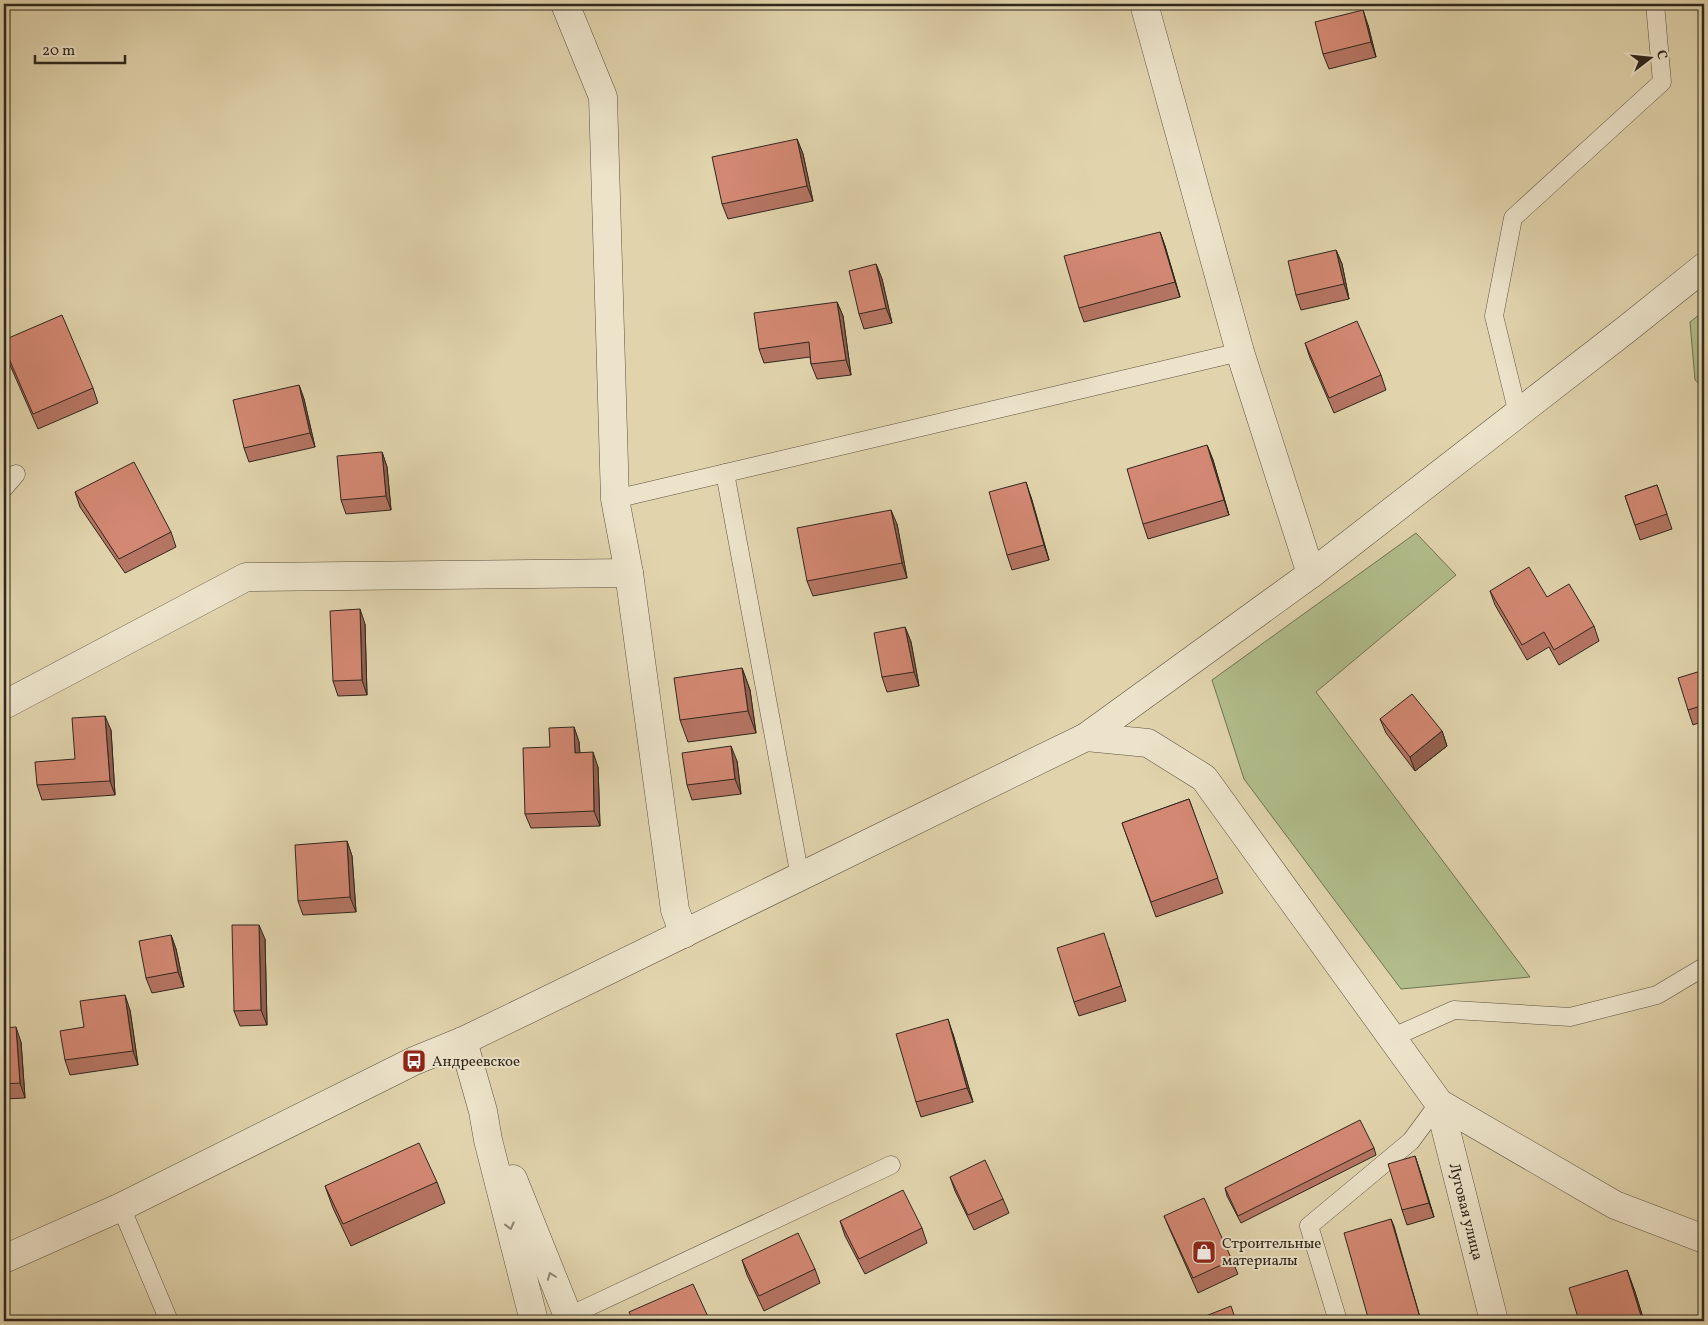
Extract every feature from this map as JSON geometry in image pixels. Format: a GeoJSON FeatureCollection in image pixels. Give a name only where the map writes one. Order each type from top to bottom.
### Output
{"type":"FeatureCollection","features":[{"type":"Feature","properties":{"kind":"street"},"geometry":{"type":"LineString","coordinates":[[565,4],[603,97],[615,499],[629,573],[675,910],[684,934]]}},
{"type":"Feature","properties":{"kind":"street"},"geometry":{"type":"LineString","coordinates":[[1144,4],[1240,352],[1311,574]]}},
{"type":"Feature","properties":{"kind":"street"},"geometry":{"type":"LineString","coordinates":[[4,1259],[121,1207],[414,1061],[463,1040],[684,934],[1086,737],[1311,574],[1704,267]]}},
{"type":"Feature","properties":{"kind":"street"},"geometry":{"type":"LineString","coordinates":[[4,705],[246,577],[629,573]]}},
{"type":"Feature","properties":{"kind":"street"},"geometry":{"type":"LineString","coordinates":[[1086,737],[1148,743],[1204,778],[1439,1102],[1615,1205],[1704,1239]]}},
{"type":"Feature","properties":{"kind":"street"},"geometry":{"type":"LineString","coordinates":[[463,1040],[483,1111],[488,1140],[534,1321]]}},
{"type":"Feature","properties":{"kind":"street","name":"Луговая улица"},"geometry":{"type":"LineString","coordinates":[[1439,1102],[1494,1321]]}},
{"type":"Feature","properties":{"kind":"street"},"geometry":{"type":"LineString","coordinates":[[483,1111],[496,1136],[569,1319]]}},
{"type":"Feature","properties":{"kind":"lane"},"geometry":{"type":"LineString","coordinates":[[1518,414],[1494,316],[1513,218],[1662,82],[1655,4]]}},
{"type":"Feature","properties":{"kind":"lane"},"geometry":{"type":"LineString","coordinates":[[615,499],[1240,352]]}},
{"type":"Feature","properties":{"kind":"lane"},"geometry":{"type":"LineString","coordinates":[[725,473],[800,877]]}},
{"type":"Feature","properties":{"kind":"lane"},"geometry":{"type":"LineString","coordinates":[[4,488],[16,474]]}},
{"type":"Feature","properties":{"kind":"lane"},"geometry":{"type":"LineString","coordinates":[[1391,1038],[1454,1010],[1570,1017],[1657,995],[1704,967]]}},
{"type":"Feature","properties":{"kind":"lane"},"geometry":{"type":"LineString","coordinates":[[1338,1321],[1309,1226],[1411,1141],[1439,1102]]}},
{"type":"Feature","properties":{"kind":"lane"},"geometry":{"type":"LineString","coordinates":[[569,1319],[891,1165]]}},
{"type":"Feature","properties":{"kind":"lane"},"geometry":{"type":"LineString","coordinates":[[121,1207],[169,1321]]}},
{"type":"Feature","properties":{"kind":"green space"},"geometry":{"type":"Polygon","coordinates":[[[1704,311],[1704,388],[1695,380],[1690,322],[1704,311]]]}},
{"type":"Feature","properties":{"kind":"green space"},"geometry":{"type":"Polygon","coordinates":[[[1416,533],[1456,575],[1316,692],[1530,977],[1401,989],[1244,779],[1212,680],[1416,533]]]}},
{"type":"Feature","properties":{"kind":"building"},"geometry":{"type":"Polygon","coordinates":[[[1363,10],[1371,42],[1323,54],[1315,22],[1363,10]]]}},
{"type":"Feature","properties":{"kind":"building"},"geometry":{"type":"Polygon","coordinates":[[[797,139],[807,186],[722,204],[712,157],[797,139]]]}},
{"type":"Feature","properties":{"kind":"building"},"geometry":{"type":"Polygon","coordinates":[[[1160,232],[1175,282],[1079,308],[1064,256],[1160,232]]]}},
{"type":"Feature","properties":{"kind":"building"},"geometry":{"type":"Polygon","coordinates":[[[1336,250],[1344,284],[1296,295],[1288,261],[1336,250]]]}},
{"type":"Feature","properties":{"kind":"building"},"geometry":{"type":"Polygon","coordinates":[[[876,264],[886,308],[859,314],[849,271],[876,264]]]}},
{"type":"Feature","properties":{"kind":"building"},"geometry":{"type":"Polygon","coordinates":[[[837,302],[846,360],[811,364],[809,342],[759,349],[754,313],[837,302]]]}},
{"type":"Feature","properties":{"kind":"building"},"geometry":{"type":"Polygon","coordinates":[[[62,315],[93,388],[33,414],[4,347],[4,340],[62,315]]]}},
{"type":"Feature","properties":{"kind":"building"},"geometry":{"type":"Polygon","coordinates":[[[1357,321],[1381,375],[1329,398],[1305,343],[1357,321]]]}},
{"type":"Feature","properties":{"kind":"building"},"geometry":{"type":"Polygon","coordinates":[[[299,385],[310,433],[244,448],[233,400],[299,385]]]}},
{"type":"Feature","properties":{"kind":"building"},"geometry":{"type":"Polygon","coordinates":[[[1207,445],[1224,500],[1143,524],[1127,469],[1207,445]]]}},
{"type":"Feature","properties":{"kind":"building"},"geometry":{"type":"Polygon","coordinates":[[[382,452],[386,496],[341,500],[337,456],[382,452]]]}},
{"type":"Feature","properties":{"kind":"building"},"geometry":{"type":"Polygon","coordinates":[[[134,462],[171,532],[119,559],[75,492],[134,462]]]}},
{"type":"Feature","properties":{"kind":"building"},"geometry":{"type":"Polygon","coordinates":[[[1026,482],[1044,545],[1007,555],[989,492],[1026,482]]]}},
{"type":"Feature","properties":{"kind":"building"},"geometry":{"type":"Polygon","coordinates":[[[1657,485],[1667,514],[1635,525],[1625,496],[1657,485]]]}},
{"type":"Feature","properties":{"kind":"building"},"geometry":{"type":"Polygon","coordinates":[[[891,510],[902,563],[807,581],[797,528],[891,510]]]}},
{"type":"Feature","properties":{"kind":"building"},"geometry":{"type":"Polygon","coordinates":[[[1529,567],[1547,597],[1569,584],[1594,626],[1554,650],[1544,632],[1522,645],[1490,591],[1529,567]]]}},
{"type":"Feature","properties":{"kind":"building"},"geometry":{"type":"Polygon","coordinates":[[[360,609],[362,680],[333,681],[330,611],[360,609]]]}},
{"type":"Feature","properties":{"kind":"building"},"geometry":{"type":"Polygon","coordinates":[[[905,627],[914,672],[882,677],[874,633],[905,627]]]}},
{"type":"Feature","properties":{"kind":"building"},"geometry":{"type":"Polygon","coordinates":[[[742,668],[748,711],[680,720],[674,678],[742,668]]]}},
{"type":"Feature","properties":{"kind":"building"},"geometry":{"type":"Polygon","coordinates":[[[1704,670],[1704,705],[1688,710],[1678,678],[1704,670]]]}},
{"type":"Feature","properties":{"kind":"building"},"geometry":{"type":"Polygon","coordinates":[[[1412,694],[1442,731],[1410,757],[1380,719],[1412,694]]]}},
{"type":"Feature","properties":{"kind":"building"},"geometry":{"type":"Polygon","coordinates":[[[105,716],[110,781],[37,785],[35,762],[75,759],[72,718],[105,716]]]}},
{"type":"Feature","properties":{"kind":"building"},"geometry":{"type":"Polygon","coordinates":[[[574,727],[575,753],[593,752],[594,811],[525,814],[523,748],[550,747],[549,728],[574,727]]]}},
{"type":"Feature","properties":{"kind":"building"},"geometry":{"type":"Polygon","coordinates":[[[731,746],[735,779],[687,785],[682,753],[731,746]]]}},
{"type":"Feature","properties":{"kind":"building"},"geometry":{"type":"Polygon","coordinates":[[[1189,799],[1218,878],[1151,902],[1122,823],[1189,799]]]}},
{"type":"Feature","properties":{"kind":"building"},"geometry":{"type":"Polygon","coordinates":[[[347,841],[350,897],[298,901],[295,845],[347,841]]]}},
{"type":"Feature","properties":{"kind":"building"},"geometry":{"type":"Polygon","coordinates":[[[232,925],[259,925],[261,1010],[234,1011],[232,925]]]}},
{"type":"Feature","properties":{"kind":"building"},"geometry":{"type":"Polygon","coordinates":[[[1104,933],[1121,986],[1074,1002],[1057,948],[1104,933]]]}},
{"type":"Feature","properties":{"kind":"building"},"geometry":{"type":"Polygon","coordinates":[[[171,935],[178,972],[146,978],[139,941],[171,935]]]}},
{"type":"Feature","properties":{"kind":"building"},"geometry":{"type":"Polygon","coordinates":[[[125,995],[133,1051],[65,1060],[60,1031],[84,1027],[80,1001],[125,995]]]}},
{"type":"Feature","properties":{"kind":"building"},"geometry":{"type":"Polygon","coordinates":[[[948,1019],[967,1088],[916,1102],[896,1034],[948,1019]]]}},
{"type":"Feature","properties":{"kind":"building"},"geometry":{"type":"Polygon","coordinates":[[[16,1027],[20,1083],[4,1084],[4,1028],[16,1027]]]}},
{"type":"Feature","properties":{"kind":"building"},"geometry":{"type":"Polygon","coordinates":[[[1360,1120],[1374,1148],[1238,1216],[1225,1188],[1360,1120]]]}},
{"type":"Feature","properties":{"kind":"building"},"geometry":{"type":"Polygon","coordinates":[[[419,1143],[437,1182],[343,1224],[325,1186],[419,1143]]]}},
{"type":"Feature","properties":{"kind":"building"},"geometry":{"type":"Polygon","coordinates":[[[1415,1156],[1429,1203],[1402,1210],[1388,1164],[1415,1156]]]}},
{"type":"Feature","properties":{"kind":"building"},"geometry":{"type":"Polygon","coordinates":[[[985,1160],[1003,1199],[968,1215],[950,1177],[985,1160]]]}},
{"type":"Feature","properties":{"kind":"building"},"geometry":{"type":"Polygon","coordinates":[[[903,1190],[922,1228],[859,1259],[840,1221],[903,1190]]]}},
{"type":"Feature","properties":{"kind":"building","name":"Строительные материалы"},"geometry":{"type":"Polygon","coordinates":[[[1204,1198],[1232,1260],[1193,1278],[1164,1216],[1204,1198]]]}},
{"type":"Feature","properties":{"kind":"building"},"geometry":{"type":"Polygon","coordinates":[[[1391,1219],[1421,1321],[1369,1321],[1344,1233],[1391,1219]]]}},
{"type":"Feature","properties":{"kind":"building"},"geometry":{"type":"Polygon","coordinates":[[[798,1233],[815,1269],[759,1296],[742,1260],[798,1233]]]}},
{"type":"Feature","properties":{"kind":"building"},"geometry":{"type":"Polygon","coordinates":[[[1627,1270],[1641,1316],[1624,1321],[1579,1321],[1569,1288],[1627,1270]]]}},
{"type":"Feature","properties":{"kind":"building"},"geometry":{"type":"Polygon","coordinates":[[[693,1284],[710,1321],[633,1321],[629,1312],[693,1284]]]}},
{"type":"Feature","properties":{"kind":"building"},"geometry":{"type":"Polygon","coordinates":[[[1231,1306],[1236,1321],[1193,1321],[1231,1306]]]}},
{"type":"Feature","properties":{"kind":"place","name":"Андреевское"},"geometry":{"type":"Point","coordinates":[414,1061]}},
{"type":"Feature","properties":{"kind":"place","name":"Строительные материалы"},"geometry":{"type":"Point","coordinates":[1204,1252]}}]}
